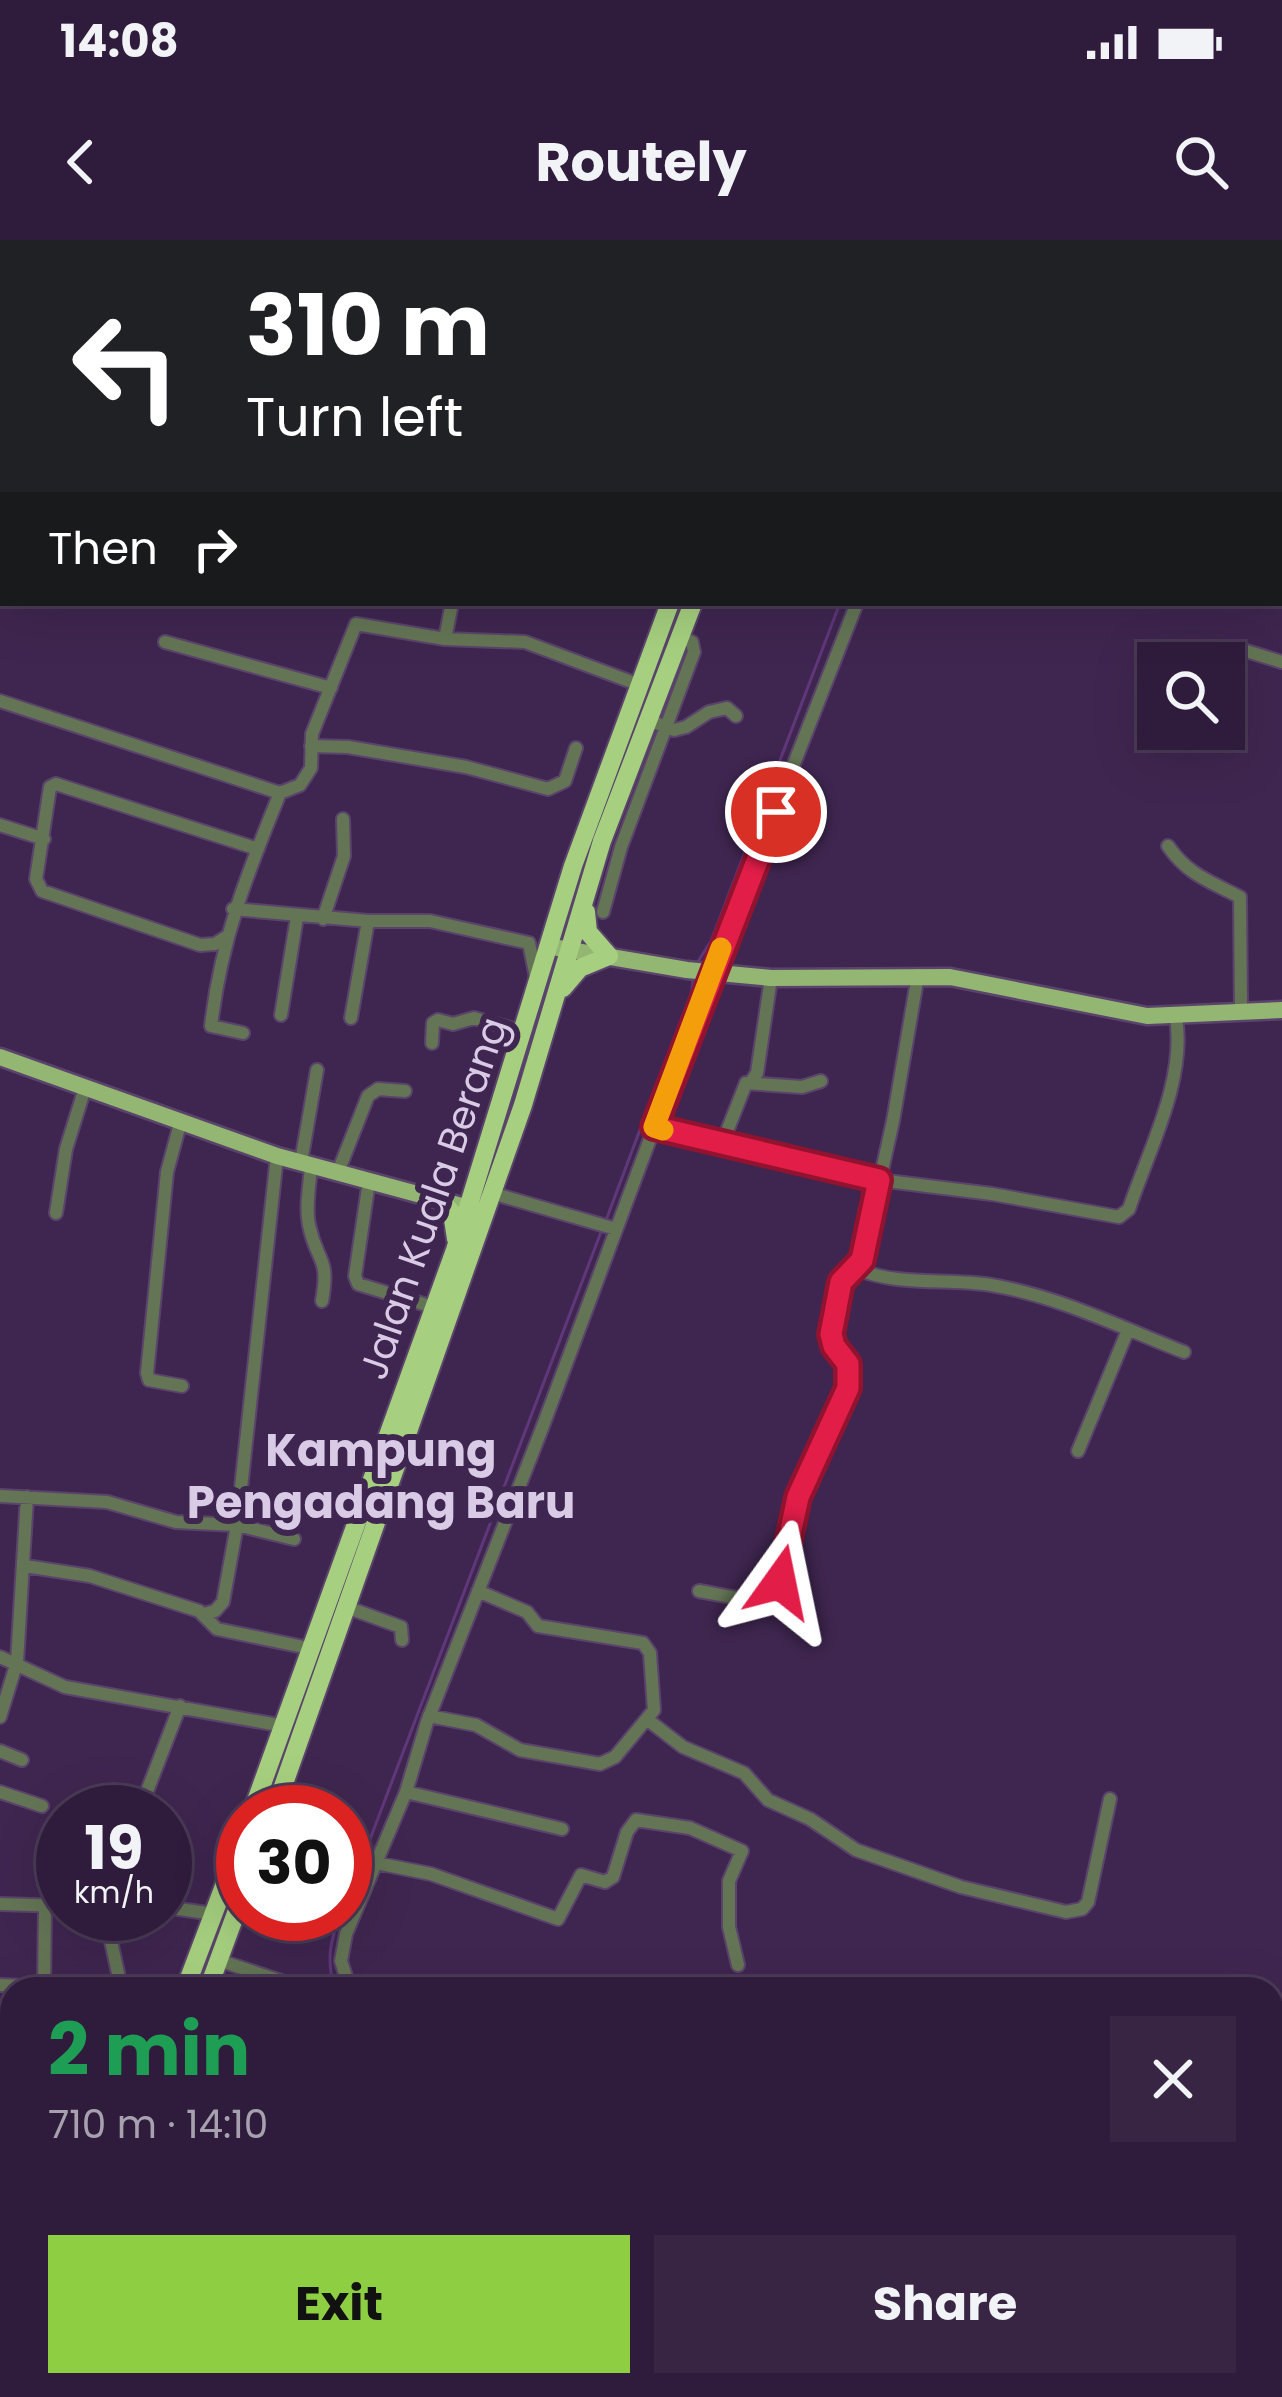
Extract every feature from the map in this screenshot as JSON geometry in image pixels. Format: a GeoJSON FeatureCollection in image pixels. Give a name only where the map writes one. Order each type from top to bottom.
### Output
{"type":"FeatureCollection","features":[{"type":"Feature","properties":{"kind":"highway","name":"Jalan Kuala Berang"},"geometry":{"type":"LineString","coordinates":[[283,1785],[454,1309],[478,1266],[484,1204],[480,1172],[550,947],[581,872],[638,684],[669,606]]}},
{"type":"Feature","properties":{"kind":"highway"},"geometry":{"type":"LineString","coordinates":[[549,1020],[570,976],[609,956],[588,932],[581,872],[593,848],[612,844],[622,785],[692,606]]}},
{"type":"Feature","properties":{"kind":"highway","name":"Jalan Kuala Berang"},"geometry":{"type":"LineString","coordinates":[[262,1785],[454,1250],[520,1136],[523,1106],[571,950],[581,872]]}},
{"type":"Feature","properties":{"kind":"highway"},"geometry":{"type":"LineString","coordinates":[[454,1250],[454,1220],[442,1198],[467,1189],[480,1172]]}},
{"type":"Feature","properties":{"kind":"highway"},"geometry":{"type":"LineString","coordinates":[[190,1977],[216,1909]]}},
{"type":"Feature","properties":{"kind":"highway"},"geometry":{"type":"LineString","coordinates":[[212,1977],[225,1941]]}},
{"type":"Feature","properties":{"kind":"main road"},"geometry":{"type":"LineString","coordinates":[[550,947],[687,970],[771,978],[918,975],[984,982],[1147,1016],[1282,1010]]}},
{"type":"Feature","properties":{"kind":"main road"},"geometry":{"type":"LineString","coordinates":[[0,1057],[278,1156],[442,1198],[484,1204]]}},
{"type":"Feature","properties":{"kind":"street"},"geometry":{"type":"LineString","coordinates":[[445,639],[451,606]]}},
{"type":"Feature","properties":{"kind":"street"},"geometry":{"type":"LineString","coordinates":[[347,1977],[341,1948],[406,1792],[429,1716],[607,1226],[654,1127],[856,606]]}},
{"type":"Feature","properties":{"kind":"street"},"geometry":{"type":"LineString","coordinates":[[0,701],[280,793],[300,785],[311,768],[311,746],[356,624],[445,639],[525,642],[638,684]]}},
{"type":"Feature","properties":{"kind":"street"},"geometry":{"type":"LineString","coordinates":[[604,912],[612,844],[644,794],[694,652],[692,642],[678,637]]}},
{"type":"Feature","properties":{"kind":"street"},"geometry":{"type":"LineString","coordinates":[[165,642],[332,688]]}},
{"type":"Feature","properties":{"kind":"street"},"geometry":{"type":"LineString","coordinates":[[1245,651],[1282,662]]}},
{"type":"Feature","properties":{"kind":"street"},"geometry":{"type":"LineString","coordinates":[[646,719],[680,730],[718,709],[727,708],[736,716]]}},
{"type":"Feature","properties":{"kind":"street"},"geometry":{"type":"LineString","coordinates":[[311,746],[348,747],[466,767],[548,789],[565,781],[576,748]]}},
{"type":"Feature","properties":{"kind":"street"},"geometry":{"type":"LineString","coordinates":[[226,937],[200,945],[42,891],[36,879],[50,787],[54,784],[257,849]]}},
{"type":"Feature","properties":{"kind":"street"},"geometry":{"type":"LineString","coordinates":[[622,785],[644,794]]}},
{"type":"Feature","properties":{"kind":"street"},"geometry":{"type":"LineString","coordinates":[[242,1034],[211,1027],[233,909],[280,793]]}},
{"type":"Feature","properties":{"kind":"street"},"geometry":{"type":"LineString","coordinates":[[323,919],[344,856],[343,819]]}},
{"type":"Feature","properties":{"kind":"street"},"geometry":{"type":"LineString","coordinates":[[0,825],[44,838]]}},
{"type":"Feature","properties":{"kind":"street"},"geometry":{"type":"LineString","coordinates":[[1168,846],[1205,883],[1240,897],[1241,1011]]}},
{"type":"Feature","properties":{"kind":"street"},"geometry":{"type":"LineString","coordinates":[[233,909],[323,919],[430,921],[529,943],[537,988]]}},
{"type":"Feature","properties":{"kind":"street"},"geometry":{"type":"LineString","coordinates":[[281,1015],[297,917]]}},
{"type":"Feature","properties":{"kind":"street"},"geometry":{"type":"LineString","coordinates":[[351,1018],[368,921]]}},
{"type":"Feature","properties":{"kind":"street"},"geometry":{"type":"LineString","coordinates":[[699,1592],[755,1599],[778,1588],[798,1497],[848,1388],[848,1364],[831,1334],[841,1282],[862,1260],[918,975]]}},
{"type":"Feature","properties":{"kind":"street"},"geometry":{"type":"LineString","coordinates":[[722,1144],[741,1088],[757,1072],[771,978]]}},
{"type":"Feature","properties":{"kind":"street"},"geometry":{"type":"LineString","coordinates":[[654,1127],[879,1180],[1119,1217],[1125,1214],[1172,1083],[1179,1045],[1176,1017]]}},
{"type":"Feature","properties":{"kind":"street"},"geometry":{"type":"LineString","coordinates":[[431,1043],[438,1020],[453,1024],[475,1018],[524,1032]]}},
{"type":"Feature","properties":{"kind":"street"},"geometry":{"type":"LineString","coordinates":[[317,1070],[306,1163],[307,1212],[327,1267],[322,1301]]}},
{"type":"Feature","properties":{"kind":"street"},"geometry":{"type":"LineString","coordinates":[[751,1082],[802,1087],[820,1081]]}},
{"type":"Feature","properties":{"kind":"street"},"geometry":{"type":"LineString","coordinates":[[56,1213],[66,1149],[85,1088]]}},
{"type":"Feature","properties":{"kind":"street"},"geometry":{"type":"LineString","coordinates":[[338,1172],[368,1096],[378,1089],[405,1090]]}},
{"type":"Feature","properties":{"kind":"street"},"geometry":{"type":"LineString","coordinates":[[180,1124],[166,1172],[147,1376],[182,1386]]}},
{"type":"Feature","properties":{"kind":"street"},"geometry":{"type":"LineString","coordinates":[[204,1614],[223,1602],[237,1525],[278,1156]]}},
{"type":"Feature","properties":{"kind":"street"},"geometry":{"type":"LineString","coordinates":[[369,1180],[358,1284],[433,1307]]}},
{"type":"Feature","properties":{"kind":"street"},"geometry":{"type":"LineString","coordinates":[[484,1204],[607,1226]]}},
{"type":"Feature","properties":{"kind":"street"},"geometry":{"type":"LineString","coordinates":[[854,1268],[930,1284],[994,1285],[1054,1302],[1184,1352]]}},
{"type":"Feature","properties":{"kind":"street"},"geometry":{"type":"LineString","coordinates":[[1078,1451],[1127,1330]]}},
{"type":"Feature","properties":{"kind":"street"},"geometry":{"type":"LineString","coordinates":[[0,1496],[107,1502],[197,1526],[237,1525],[294,1539]]}},
{"type":"Feature","properties":{"kind":"street"},"geometry":{"type":"LineString","coordinates":[[0,1717],[17,1662],[27,1497]]}},
{"type":"Feature","properties":{"kind":"street"},"geometry":{"type":"LineString","coordinates":[[25,1566],[90,1576],[204,1614],[217,1629],[313,1649]]}},
{"type":"Feature","properties":{"kind":"street"},"geometry":{"type":"LineString","coordinates":[[429,1716],[476,1725],[520,1750],[600,1764],[615,1757],[648,1720],[655,1702],[648,1647],[643,1643],[538,1626],[527,1612],[478,1591]]}},
{"type":"Feature","properties":{"kind":"street"},"geometry":{"type":"LineString","coordinates":[[346,1607],[401,1627],[402,1640]]}},
{"type":"Feature","properties":{"kind":"street"},"geometry":{"type":"LineString","coordinates":[[0,1657],[65,1687],[284,1726]]}},
{"type":"Feature","properties":{"kind":"street"},"geometry":{"type":"LineString","coordinates":[[149,1785],[180,1706]]}},
{"type":"Feature","properties":{"kind":"street"},"geometry":{"type":"LineString","coordinates":[[648,1720],[683,1747],[744,1773],[768,1800],[810,1819],[856,1850],[961,1887],[1066,1912],[1082,1910],[1088,1902],[1110,1799]]}},
{"type":"Feature","properties":{"kind":"street"},"geometry":{"type":"LineString","coordinates":[[0,1751],[22,1760]]}},
{"type":"Feature","properties":{"kind":"street"},"geometry":{"type":"LineString","coordinates":[[0,1792],[36,1804]]}},
{"type":"Feature","properties":{"kind":"street"},"geometry":{"type":"LineString","coordinates":[[406,1792],[562,1829]]}},
{"type":"Feature","properties":{"kind":"street"},"geometry":{"type":"LineString","coordinates":[[376,1863],[431,1874],[558,1918],[581,1875],[605,1882],[613,1877],[627,1832],[636,1820],[690,1828],[742,1851],[729,1880],[730,1927],[738,1965]]}},
{"type":"Feature","properties":{"kind":"street"},"geometry":{"type":"LineString","coordinates":[[0,1904],[36,1906]]}},
{"type":"Feature","properties":{"kind":"street"},"geometry":{"type":"LineString","coordinates":[[192,1911],[214,1914]]}},
{"type":"Feature","properties":{"kind":"street"},"geometry":{"type":"LineString","coordinates":[[44,1977],[45,1941]]}},
{"type":"Feature","properties":{"kind":"street"},"geometry":{"type":"LineString","coordinates":[[111,1941],[118,1973]]}},
{"type":"Feature","properties":{"kind":"street"},"geometry":{"type":"LineString","coordinates":[[218,1960],[269,1977]]}},
{"type":"Feature","properties":{"kind":"waterway"},"geometry":{"type":"LineString","coordinates":[[697,963],[711,941],[839,606]]}},
{"type":"Feature","properties":{"kind":"waterway"},"geometry":{"type":"LineString","coordinates":[[605,1223],[693,978]]}},
{"type":"Feature","properties":{"kind":"waterway"},"geometry":{"type":"LineString","coordinates":[[372,1834],[601,1232]]}},
{"type":"Feature","properties":{"kind":"waterway"},"geometry":{"type":"LineString","coordinates":[[332,1941],[332,1977]]}},
{"type":"Feature","properties":{"kind":"slow traffic"},"geometry":{"type":"LineString","coordinates":[[663,1130],[654,1127],[721,948]]}},
{"type":"Feature","properties":{"kind":"district","name":"Kampung Pengadang Baru"},"geometry":{"type":"Point","coordinates":[381,1476]}},
{"type":"Feature","properties":{"kind":"route"},"geometry":{"type":"LineString","coordinates":[[776,812],[654,1127],[879,1180],[862,1260],[843,1276],[831,1334],[848,1364],[848,1388],[798,1497],[780,1582]]}}]}
